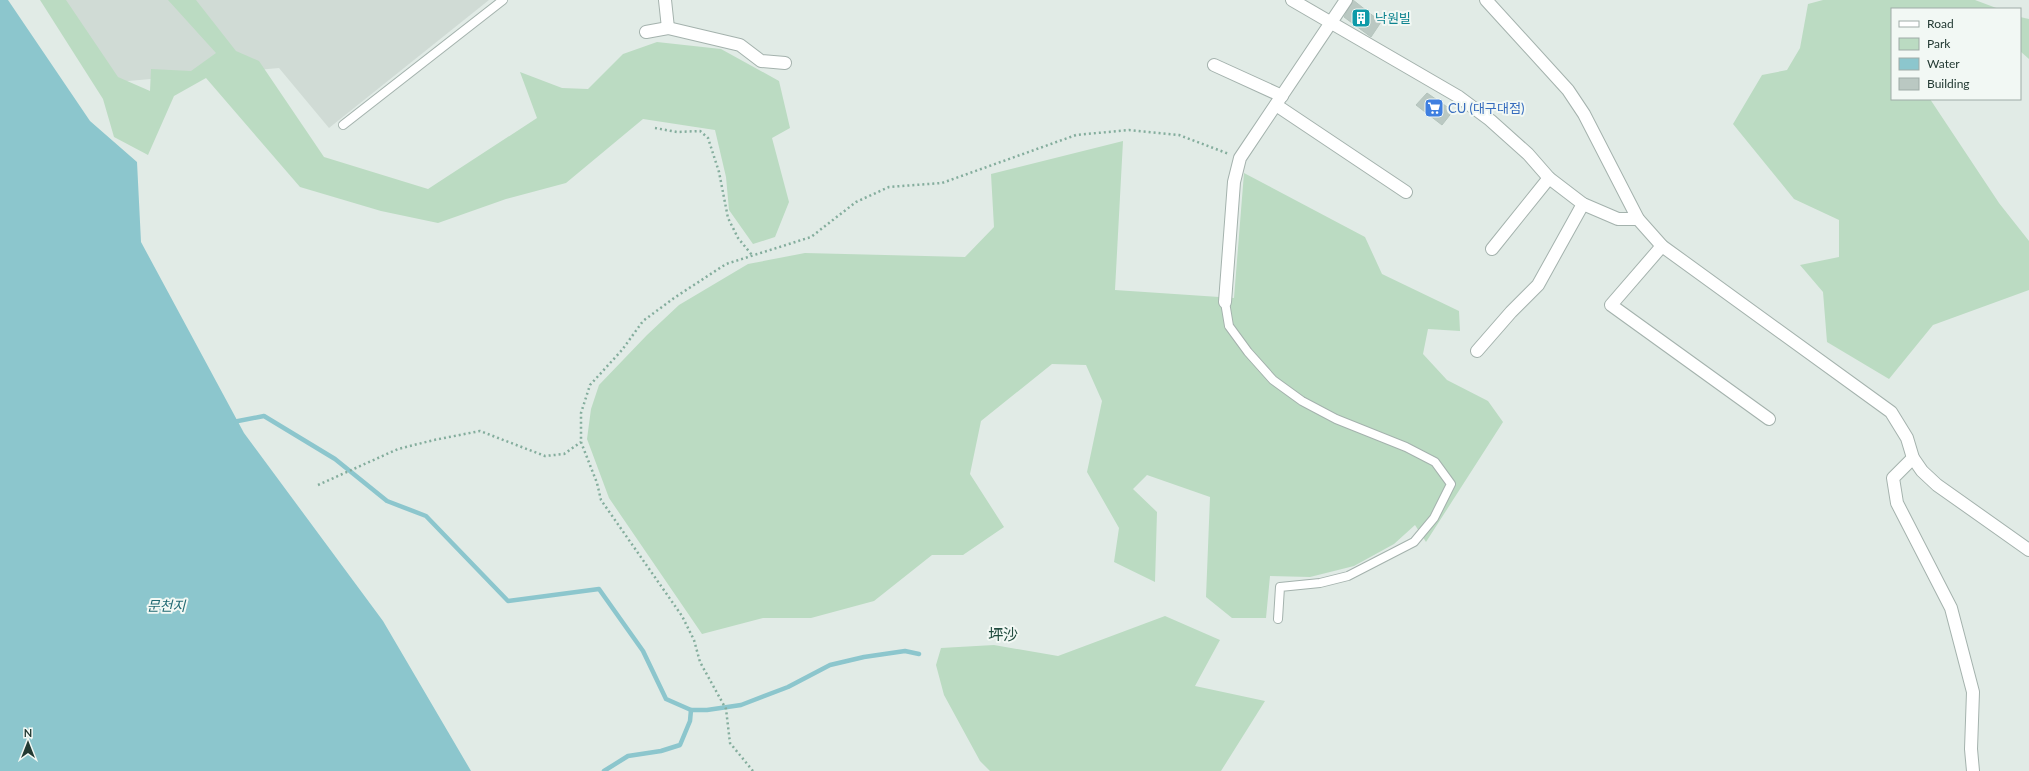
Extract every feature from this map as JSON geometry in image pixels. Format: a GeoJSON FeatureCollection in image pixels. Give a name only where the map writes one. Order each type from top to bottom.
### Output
{"type":"FeatureCollection","features":[{"type":"Feature","properties":{"kind":"street"},"geometry":{"type":"LineString","coordinates":[[665,0],[668,28]]}},
{"type":"Feature","properties":{"kind":"street"},"geometry":{"type":"LineString","coordinates":[[1292,0],[1459,97],[1490,120],[1522,149],[1549,178],[1583,204],[1618,219],[1638,219]]}},
{"type":"Feature","properties":{"kind":"street"},"geometry":{"type":"LineString","coordinates":[[1225,302],[1234,182],[1240,158],[1346,0]]}},
{"type":"Feature","properties":{"kind":"street"},"geometry":{"type":"LineString","coordinates":[[1486,0],[1568,90],[1584,114],[1638,219],[1662,246],[1891,412],[1907,438],[1913,458],[1922,471],[1937,485],[2029,550]]}},
{"type":"Feature","properties":{"kind":"street"},"geometry":{"type":"LineString","coordinates":[[646,32],[668,28],[740,45],[761,61],[785,63]]}},
{"type":"Feature","properties":{"kind":"street"},"geometry":{"type":"LineString","coordinates":[[1214,64],[1279,100],[1406,192]]}},
{"type":"Feature","properties":{"kind":"street"},"geometry":{"type":"LineString","coordinates":[[1492,249],[1549,178]]}},
{"type":"Feature","properties":{"kind":"street"},"geometry":{"type":"LineString","coordinates":[[1477,351],[1511,312],[1538,285],[1583,204]]}},
{"type":"Feature","properties":{"kind":"street"},"geometry":{"type":"LineString","coordinates":[[1662,246],[1611,305],[1769,419]]}},
{"type":"Feature","properties":{"kind":"street"},"geometry":{"type":"LineString","coordinates":[[1913,458],[1893,478],[1897,503],[1951,608],[1973,692],[1971,749],[1973,771]]}},
{"type":"Feature","properties":{"kind":"lane"},"geometry":{"type":"LineString","coordinates":[[343,125],[503,0]]}},
{"type":"Feature","properties":{"kind":"lane"},"geometry":{"type":"LineString","coordinates":[[1225,302],[1229,326],[1248,352],[1273,380],[1302,401],[1336,419],[1406,447],[1435,462],[1451,484],[1434,518],[1414,542],[1348,576],[1320,583],[1280,587],[1278,619]]}},
{"type":"Feature","properties":{"kind":"path"},"geometry":{"type":"LineString","coordinates":[[655,128],[677,132],[700,131],[708,138],[719,172],[728,218],[738,238],[752,255]]}},
{"type":"Feature","properties":{"kind":"path"},"geometry":{"type":"LineString","coordinates":[[753,771],[730,743],[726,709],[700,662],[694,640],[682,616],[601,500],[598,483],[581,442],[581,413],[590,384],[622,350],[643,321],[674,298],[726,264],[811,237],[856,202],[889,187],[942,183],[1076,135],[1129,130],[1179,135],[1240,158]]}},
{"type":"Feature","properties":{"kind":"path"},"geometry":{"type":"LineString","coordinates":[[318,485],[398,449],[434,440],[480,432],[546,456],[564,454],[581,442]]}},
{"type":"Feature","properties":{"kind":"shaded area"},"geometry":{"type":"Polygon","coordinates":[[[62,0],[489,0],[329,128],[279,68],[116,82],[62,0]]]}},
{"type":"Feature","properties":{"kind":"green space"},"geometry":{"type":"Polygon","coordinates":[[[40,0],[66,0],[118,77],[150,91],[151,69],[191,71],[216,53],[168,0],[196,0],[236,51],[259,61],[324,157],[428,189],[537,118],[520,72],[562,88],[588,89],[623,54],[657,42],[721,49],[779,81],[790,128],[772,138],[789,202],[775,237],[753,244],[729,210],[726,177],[715,130],[643,119],[566,183],[506,199],[438,223],[381,211],[300,187],[206,78],[174,96],[148,155],[114,137],[103,99],[40,0]]]}},
{"type":"Feature","properties":{"kind":"green space"},"geometry":{"type":"Polygon","coordinates":[[[1823,0],[1975,0],[1996,8],[1891,8],[1891,100],[1931,100],[1999,203],[2029,241],[2029,290],[1933,325],[1889,379],[1827,342],[1823,292],[1800,265],[1839,257],[1839,220],[1794,199],[1733,124],[1762,75],[1787,70],[1800,48],[1808,4],[1823,0]]]}},
{"type":"Feature","properties":{"kind":"green space"},"geometry":{"type":"Polygon","coordinates":[[[2021,17],[2029,19],[2029,59],[2021,52],[2021,17]]]}},
{"type":"Feature","properties":{"kind":"green space"},"geometry":{"type":"Polygon","coordinates":[[[1123,141],[1115,290],[1234,298],[1244,173],[1365,237],[1382,274],[1459,311],[1460,331],[1428,329],[1423,354],[1447,380],[1488,401],[1503,422],[1426,542],[1415,525],[1394,544],[1354,566],[1310,577],[1270,576],[1266,618],[1232,618],[1206,597],[1210,497],[1147,475],[1133,489],[1157,512],[1155,582],[1114,562],[1119,528],[1087,472],[1102,401],[1086,365],[1052,364],[981,421],[970,474],[1004,527],[963,555],[932,555],[874,601],[811,618],[763,618],[702,634],[609,498],[587,439],[591,409],[599,385],[647,335],[679,305],[748,264],[805,253],[965,257],[994,227],[991,174],[1123,141]]]}},
{"type":"Feature","properties":{"kind":"green space"},"geometry":{"type":"Polygon","coordinates":[[[1165,616],[1220,640],[1195,686],[1265,701],[1221,771],[990,771],[980,761],[944,695],[936,665],[941,648],[994,645],[1058,656],[1165,616]]]}},
{"type":"Feature","properties":{"kind":"water","name":"문천지"},"geometry":{"type":"Polygon","coordinates":[[[0,0],[8,0],[90,121],[137,162],[141,242],[244,433],[383,621],[471,771],[0,771],[0,0]]]}},
{"type":"Feature","properties":{"kind":"building","name":"낙원빌"},"geometry":{"type":"Polygon","coordinates":[[[1353,0],[1381,22],[1371,37],[1344,17],[1353,0]]]}},
{"type":"Feature","properties":{"kind":"building","name":"CU (대구대점)"},"geometry":{"type":"Polygon","coordinates":[[[1427,93],[1453,111],[1442,125],[1416,105],[1427,93]]]}},
{"type":"Feature","properties":{"kind":"waterway"},"geometry":{"type":"LineString","coordinates":[[233,422],[264,416],[335,459],[387,501],[426,516],[508,601],[599,589],[643,651],[666,699],[691,710],[707,710],[741,705],[788,687],[830,665],[864,657],[905,651],[919,654]]}},
{"type":"Feature","properties":{"kind":"waterway"},"geometry":{"type":"LineString","coordinates":[[604,771],[628,756],[661,751],[680,745],[690,721],[691,710]]}},
{"type":"Feature","properties":{"kind":"place","name":"낙원빌"},"geometry":{"type":"Point","coordinates":[1361,18]}},
{"type":"Feature","properties":{"kind":"place","name":"CU (대구대점)"},"geometry":{"type":"Point","coordinates":[1434,108]}},
{"type":"Feature","properties":{"kind":"district","name":"坪沙"},"geometry":{"type":"Point","coordinates":[1003,634]}}]}
